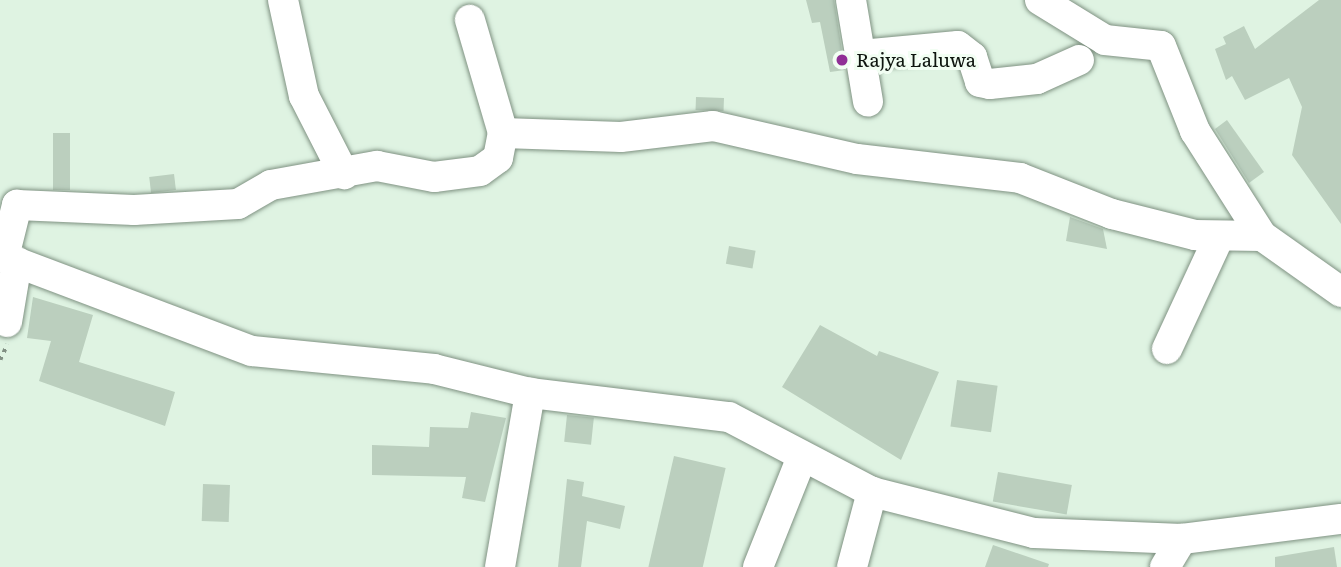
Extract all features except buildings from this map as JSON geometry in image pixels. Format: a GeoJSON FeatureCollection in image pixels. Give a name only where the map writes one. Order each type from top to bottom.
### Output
{"type":"FeatureCollection","features":[{"type":"Feature","properties":{"kind":"street"},"geometry":{"type":"LineString","coordinates":[[283,0],[304,96],[344,174]]}},
{"type":"Feature","properties":{"kind":"street"},"geometry":{"type":"LineString","coordinates":[[851,0],[869,102]]}},
{"type":"Feature","properties":{"kind":"street"},"geometry":{"type":"LineString","coordinates":[[1040,0],[1105,40],[1161,46],[1195,131],[1262,236],[1341,292]]}},
{"type":"Feature","properties":{"kind":"street"},"geometry":{"type":"LineString","coordinates":[[7,322],[7,259],[17,205],[134,210],[238,204],[271,185],[377,166],[434,177],[480,171],[498,158],[503,133],[470,20]]}},
{"type":"Feature","properties":{"kind":"street"},"geometry":{"type":"LineString","coordinates":[[861,55],[958,46],[972,57],[980,82],[990,84],[1037,79],[1079,60]]}},
{"type":"Feature","properties":{"kind":"street"},"geometry":{"type":"LineString","coordinates":[[503,133],[621,137],[713,126],[857,159],[1020,178],[1112,214],[1218,239],[1262,236]]}},
{"type":"Feature","properties":{"kind":"street"},"geometry":{"type":"LineString","coordinates":[[1167,349],[1218,239]]}},
{"type":"Feature","properties":{"kind":"street"},"geometry":{"type":"LineString","coordinates":[[7,259],[251,351],[434,369],[530,393],[729,417],[761,428],[802,457],[872,492],[1062,538],[1182,539],[1341,519]]}},
{"type":"Feature","properties":{"kind":"street"},"geometry":{"type":"LineString","coordinates":[[500,567],[530,393]]}},
{"type":"Feature","properties":{"kind":"street"},"geometry":{"type":"LineString","coordinates":[[758,567],[802,457]]}},
{"type":"Feature","properties":{"kind":"street"},"geometry":{"type":"LineString","coordinates":[[852,567],[872,492]]}},
{"type":"Feature","properties":{"kind":"street"},"geometry":{"type":"LineString","coordinates":[[1165,567],[1182,539]]}},
{"type":"Feature","properties":{"kind":"place","name":"Rajya Laluwa"},"geometry":{"type":"Point","coordinates":[842,60]}}]}
